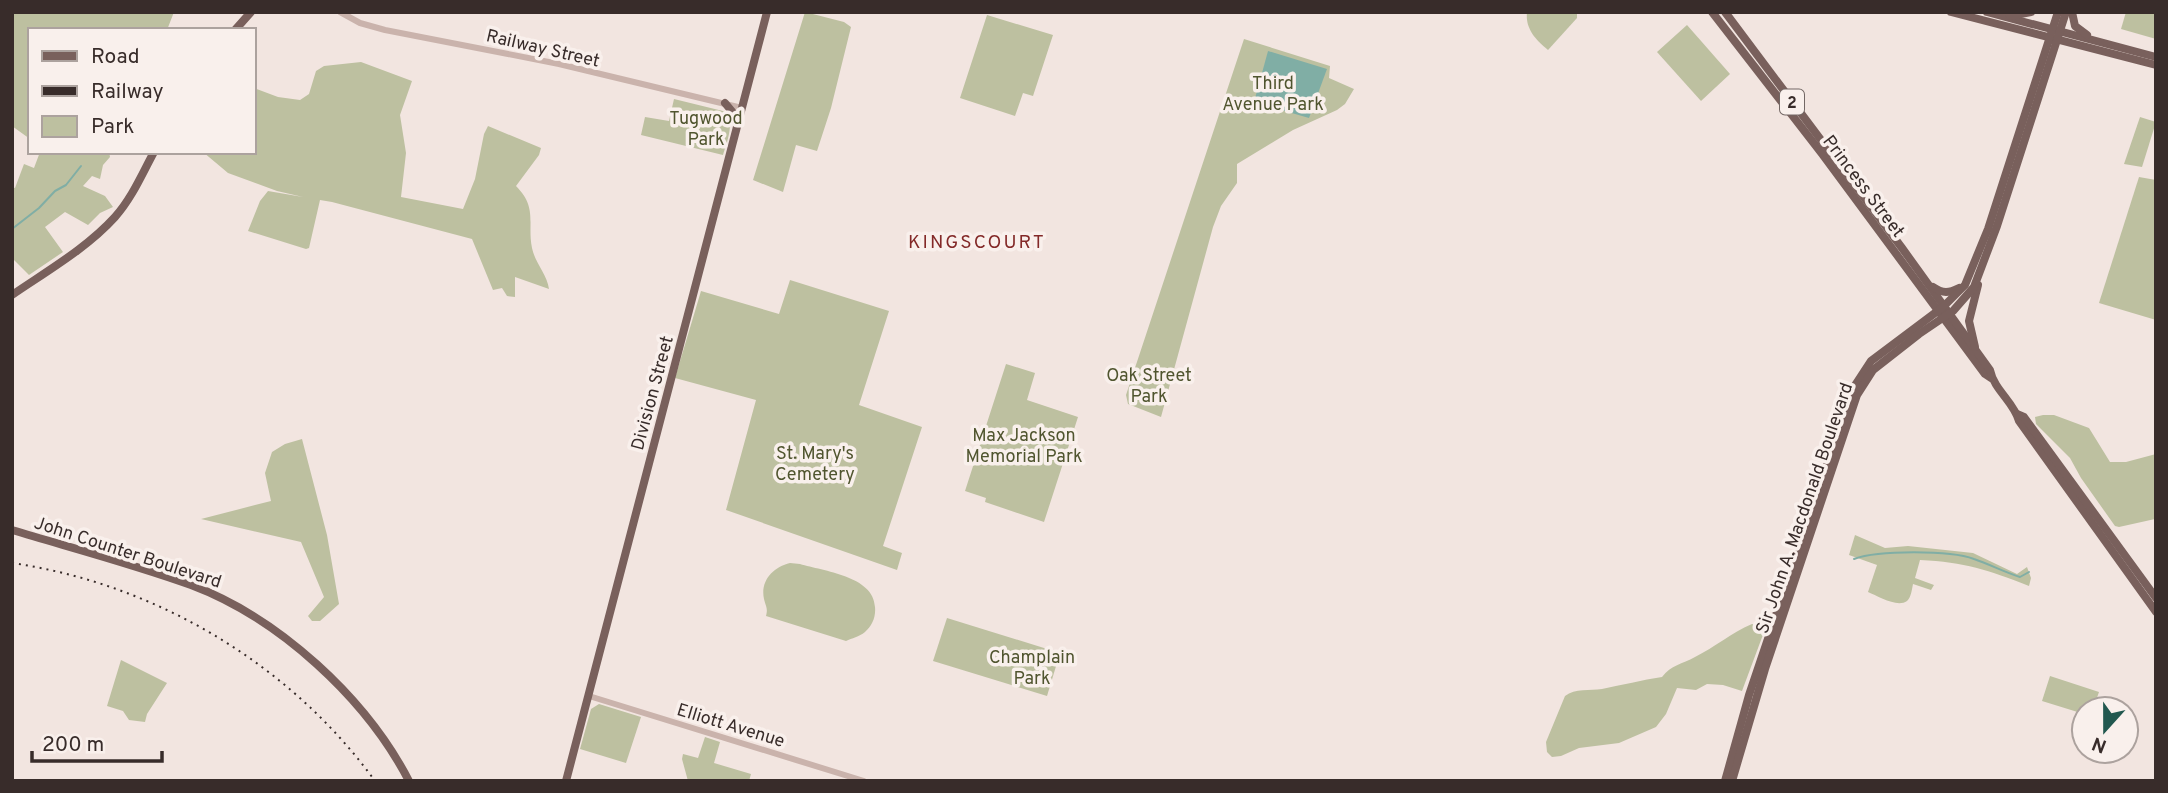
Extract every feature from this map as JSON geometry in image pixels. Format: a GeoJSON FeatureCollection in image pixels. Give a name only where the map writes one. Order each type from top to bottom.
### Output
{"type":"FeatureCollection","features":[{"type":"Feature","properties":{"kind":"main road"},"geometry":{"type":"LineString","coordinates":[[237,28],[251,12]]}},
{"type":"Feature","properties":{"kind":"main road","name":"Division Street"},"geometry":{"type":"LineString","coordinates":[[566,781],[767,12]]}},
{"type":"Feature","properties":{"kind":"main road","name":"Princess Street"},"geometry":{"type":"LineString","coordinates":[[1712,12],[1990,370],[1991,377],[2017,414],[2024,417],[2156,612]]}},
{"type":"Feature","properties":{"kind":"main road","name":"Princess Street"},"geometry":{"type":"LineString","coordinates":[[1724,12],[1776,78],[1926,283],[1985,374],[1991,377]]}},
{"type":"Feature","properties":{"kind":"main road"},"geometry":{"type":"LineString","coordinates":[[1951,12],[2156,57]]}},
{"type":"Feature","properties":{"kind":"main road"},"geometry":{"type":"LineString","coordinates":[[1987,12],[2156,65]]}},
{"type":"Feature","properties":{"kind":"main road"},"geometry":{"type":"LineString","coordinates":[[2004,16],[2031,12]]}},
{"type":"Feature","properties":{"kind":"main road","name":"Sir John A. Macdonald Boulevard"},"geometry":{"type":"LineString","coordinates":[[1725,781],[1753,683],[1852,390],[1871,361],[1969,295],[1984,264],[2056,34],[2059,12]]}},
{"type":"Feature","properties":{"kind":"main road"},"geometry":{"type":"LineString","coordinates":[[2069,12],[2078,30],[2106,44]]}},
{"type":"Feature","properties":{"kind":"main road","name":"Sir John A. Macdonald Boulevard"},"geometry":{"type":"LineString","coordinates":[[1732,781],[1762,680],[1857,395],[1873,370],[1943,312],[1965,285],[1976,263],[2056,34],[2069,12]]}},
{"type":"Feature","properties":{"kind":"main road"},"geometry":{"type":"LineString","coordinates":[[725,103],[736,115],[737,124]]}},
{"type":"Feature","properties":{"kind":"main road"},"geometry":{"type":"LineString","coordinates":[[12,295],[81,247],[114,218],[153,154]]}},
{"type":"Feature","properties":{"kind":"main road"},"geometry":{"type":"LineString","coordinates":[[1977,353],[1969,321],[1984,264]]}},
{"type":"Feature","properties":{"kind":"main road"},"geometry":{"type":"LineString","coordinates":[[1926,283],[1940,292],[1950,292],[1965,285]]}},
{"type":"Feature","properties":{"kind":"main road","name":"Princess Street"},"geometry":{"type":"LineString","coordinates":[[2046,452],[2156,598]]}},
{"type":"Feature","properties":{"kind":"main road","name":"John Counter Boulevard"},"geometry":{"type":"LineString","coordinates":[[12,530],[192,586],[258,620],[309,659],[347,694],[380,733],[409,781]]}},
{"type":"Feature","properties":{"kind":"street","name":"Railway Street"},"geometry":{"type":"LineString","coordinates":[[340,12],[360,23],[385,30],[559,64],[742,108]]}},
{"type":"Feature","properties":{"kind":"street","name":"Elliott Avenue"},"geometry":{"type":"LineString","coordinates":[[589,696],[864,781]]}},
{"type":"Feature","properties":{"kind":"green space"},"geometry":{"type":"Polygon","coordinates":[[[12,12],[174,12],[168,28],[28,28],[28,138],[12,126],[12,12]]]}},
{"type":"Feature","properties":{"kind":"green space"},"geometry":{"type":"Polygon","coordinates":[[[805,12],[844,22],[851,27],[831,108],[817,151],[796,145],[783,192],[753,180],[805,12]]]}},
{"type":"Feature","properties":{"kind":"green space"},"geometry":{"type":"Polygon","coordinates":[[[1527,12],[1577,12],[1577,18],[1548,50],[1530,29],[1527,12]]]}},
{"type":"Feature","properties":{"kind":"green space"},"geometry":{"type":"Polygon","coordinates":[[[2126,12],[2156,12],[2156,39],[2121,29],[2126,12]]]}},
{"type":"Feature","properties":{"kind":"green space"},"geometry":{"type":"Polygon","coordinates":[[[987,15],[1053,35],[1033,96],[1023,93],[1015,116],[960,98],[987,15]]]}},
{"type":"Feature","properties":{"kind":"green space"},"geometry":{"type":"Polygon","coordinates":[[[1687,25],[1730,74],[1701,101],[1657,52],[1687,25]]]}},
{"type":"Feature","properties":{"kind":"green space"},"geometry":{"type":"Polygon","coordinates":[[[1244,39],[1330,66],[1329,78],[1354,89],[1345,104],[1337,110],[1293,130],[1237,164],[1237,183],[1221,206],[1213,227],[1161,417],[1128,404],[1126,395],[1244,39]]]}},
{"type":"Feature","properties":{"kind":"green space"},"geometry":{"type":"Polygon","coordinates":[[[361,62],[412,81],[400,115],[406,153],[401,197],[463,209],[475,179],[488,126],[541,148],[539,155],[516,186],[527,201],[532,248],[549,289],[515,277],[515,297],[507,296],[502,288],[493,290],[472,239],[332,202],[320,200],[309,248],[248,231],[260,201],[268,191],[303,197],[277,191],[228,173],[205,154],[256,154],[256,89],[278,97],[300,100],[309,94],[316,71],[324,66],[361,62]]]}},
{"type":"Feature","properties":{"kind":"green space","name":"Tugwood Park"},"geometry":{"type":"Polygon","coordinates":[[[674,99],[727,112],[730,128],[723,155],[641,135],[645,117],[669,121],[674,99]]]}},
{"type":"Feature","properties":{"kind":"green space"},"geometry":{"type":"Polygon","coordinates":[[[2140,117],[2156,122],[2142,167],[2124,164],[2140,117]]]}},
{"type":"Feature","properties":{"kind":"green space"},"geometry":{"type":"Polygon","coordinates":[[[39,154],[109,154],[103,165],[100,179],[92,176],[83,186],[105,196],[113,207],[100,213],[88,225],[65,212],[45,227],[63,252],[29,275],[12,258],[12,187],[15,188],[24,164],[34,168],[39,154]]]}},
{"type":"Feature","properties":{"kind":"green space"},"geometry":{"type":"Polygon","coordinates":[[[2139,177],[2156,180],[2156,320],[2099,303],[2139,177]]]}},
{"type":"Feature","properties":{"kind":"green space","name":"St. Mary's Cemetery"},"geometry":{"type":"Polygon","coordinates":[[[790,280],[889,311],[859,405],[922,427],[883,546],[902,553],[897,570],[726,510],[756,400],[675,378],[701,291],[779,314],[790,280]]]}},
{"type":"Feature","properties":{"kind":"green space","name":"Max Jackson Memorial Park"},"geometry":{"type":"Polygon","coordinates":[[[1006,364],[1035,373],[1027,400],[1078,417],[1044,522],[985,502],[986,498],[965,491],[1006,364]]]}},
{"type":"Feature","properties":{"kind":"green space"},"geometry":{"type":"Polygon","coordinates":[[[2054,415],[2089,428],[2110,462],[2126,462],[2156,454],[2155,519],[2115,526],[2070,458],[2036,424],[2035,417],[2054,415]]]}},
{"type":"Feature","properties":{"kind":"green space"},"geometry":{"type":"Polygon","coordinates":[[[302,439],[327,535],[339,604],[320,621],[312,621],[308,616],[324,597],[301,542],[201,519],[271,501],[265,473],[272,452],[285,444],[302,439]]]}},
{"type":"Feature","properties":{"kind":"green space"},"geometry":{"type":"Polygon","coordinates":[[[1855,535],[1885,548],[1908,546],[1973,553],[2017,574],[2027,567],[2031,578],[2029,586],[1976,568],[1920,560],[1915,578],[1934,585],[1931,590],[1913,584],[1907,601],[1893,602],[1868,592],[1877,565],[1849,555],[1855,535]]]}},
{"type":"Feature","properties":{"kind":"green space"},"geometry":{"type":"Polygon","coordinates":[[[790,563],[846,576],[866,588],[875,607],[873,621],[867,630],[846,641],[766,616],[763,592],[766,581],[773,571],[790,563]]]}},
{"type":"Feature","properties":{"kind":"green space","name":"Champlain Park"},"geometry":{"type":"Polygon","coordinates":[[[947,618],[1060,653],[1047,696],[933,661],[947,618]]]}},
{"type":"Feature","properties":{"kind":"green space"},"geometry":{"type":"Polygon","coordinates":[[[1752,624],[1761,626],[1764,632],[1742,691],[1723,685],[1707,684],[1696,690],[1677,688],[1666,714],[1656,727],[1619,743],[1579,748],[1561,756],[1552,757],[1547,752],[1546,742],[1565,696],[1569,693],[1662,677],[1673,667],[1752,624]]]}},
{"type":"Feature","properties":{"kind":"green space"},"geometry":{"type":"Polygon","coordinates":[[[121,660],[167,683],[147,714],[145,722],[129,720],[123,711],[107,706],[121,660]]]}},
{"type":"Feature","properties":{"kind":"green space"},"geometry":{"type":"Polygon","coordinates":[[[2050,676],[2099,692],[2098,695],[2070,695],[2070,710],[2042,701],[2050,676]]]}},
{"type":"Feature","properties":{"kind":"green space"},"geometry":{"type":"Polygon","coordinates":[[[599,704],[641,717],[626,763],[580,749],[591,709],[599,704]]]}},
{"type":"Feature","properties":{"kind":"green space"},"geometry":{"type":"Polygon","coordinates":[[[705,737],[720,742],[714,763],[751,774],[749,781],[688,781],[683,754],[698,758],[705,737]]]}},
{"type":"Feature","properties":{"kind":"water"},"geometry":{"type":"Polygon","coordinates":[[[1268,51],[1327,69],[1309,118],[1254,102],[1268,51]]]}},
{"type":"Feature","properties":{"kind":"waterway"},"geometry":{"type":"LineString","coordinates":[[12,229],[39,208],[55,191],[66,185],[81,166]]}},
{"type":"Feature","properties":{"kind":"waterway"},"geometry":{"type":"LineString","coordinates":[[1854,559],[1896,553],[1948,554],[1974,559],[2020,577],[2029,572]]}},
{"type":"Feature","properties":{"kind":"railway"},"geometry":{"type":"LineString","coordinates":[[12,563],[118,589],[168,610],[216,636],[261,666],[303,701],[341,739],[375,781]]}},
{"type":"Feature","properties":{"kind":"district","name":"KINGSCOURT"},"geometry":{"type":"Point","coordinates":[977,241]}},
{"type":"Feature","properties":{"kind":"park label","name":"Third Avenue Park"},"geometry":{"type":"Point","coordinates":[1273,93]}},
{"type":"Feature","properties":{"kind":"park label","name":"Oak Street Park"},"geometry":{"type":"Point","coordinates":[1149,385]}}]}
